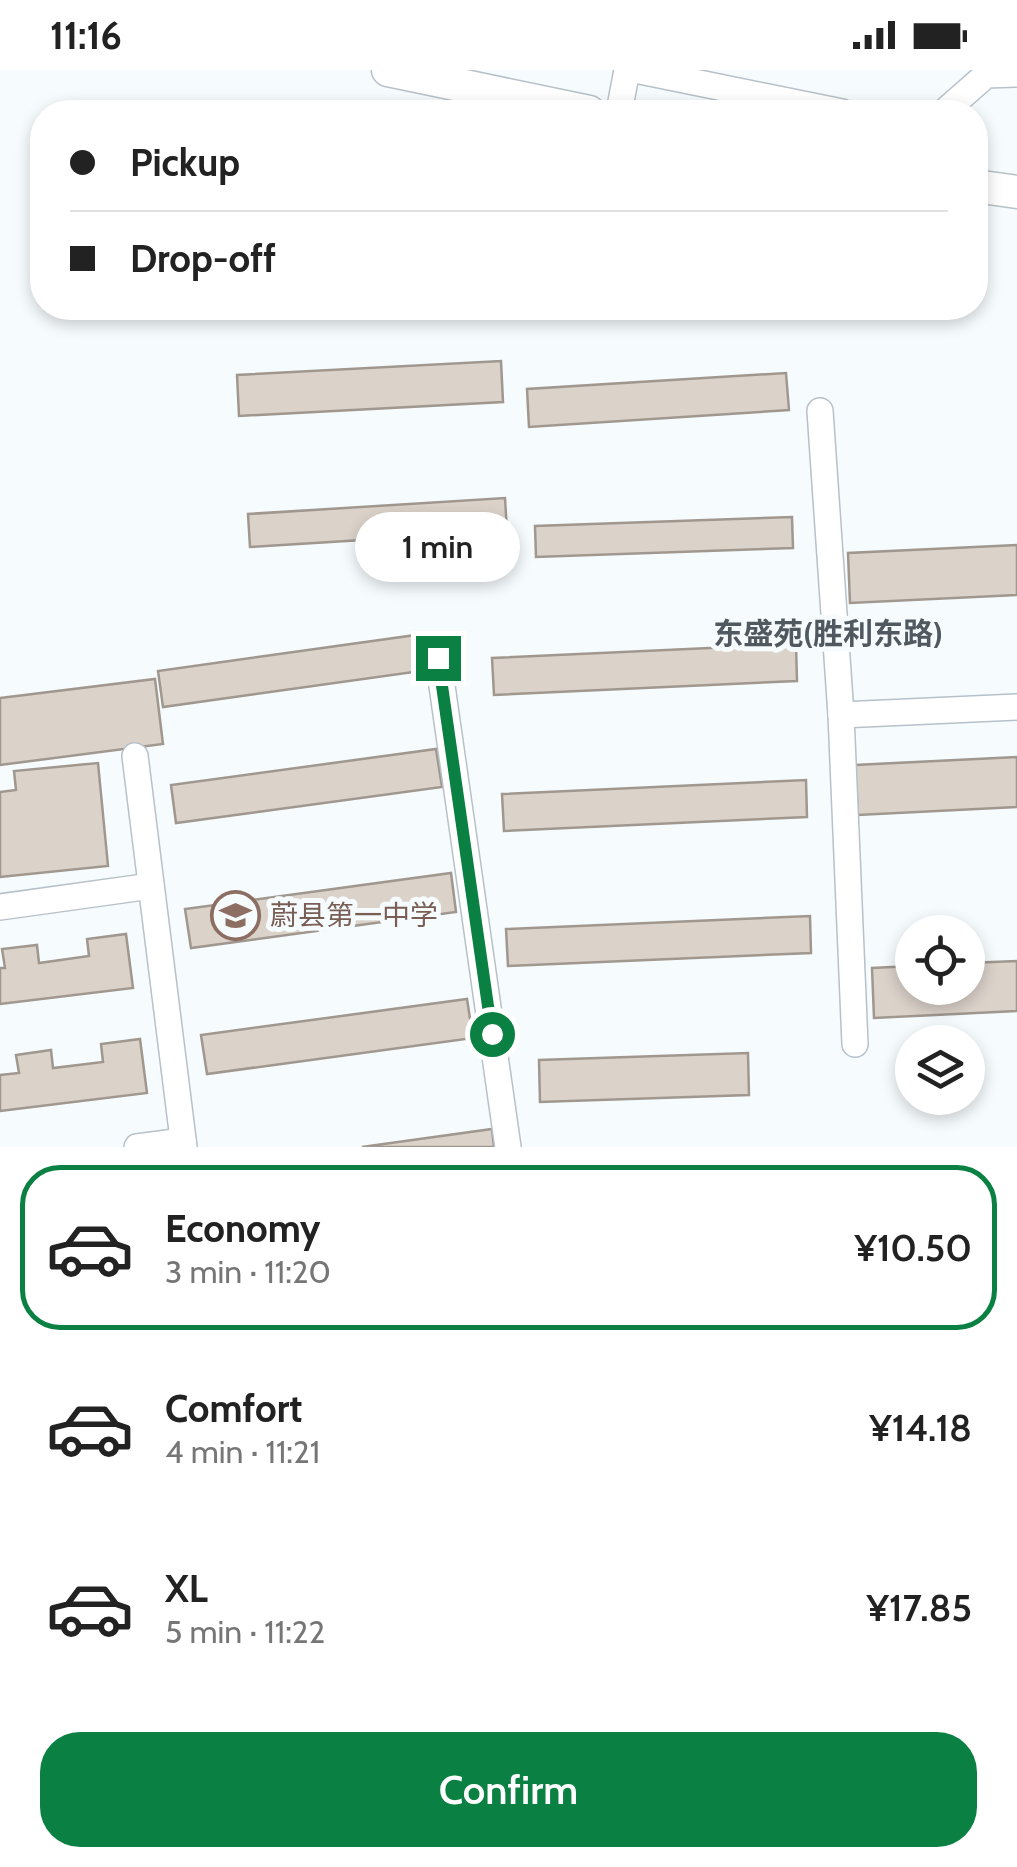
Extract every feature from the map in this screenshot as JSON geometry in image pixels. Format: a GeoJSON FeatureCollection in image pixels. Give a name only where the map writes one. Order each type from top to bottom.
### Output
{"type":"FeatureCollection","features":[{"type":"Feature","properties":{"kind":"main road"},"geometry":{"type":"LineString","coordinates":[[388,70],[532,100]]}},
{"type":"Feature","properties":{"kind":"main road"},"geometry":{"type":"LineString","coordinates":[[988,188],[1017,192]]}},
{"type":"Feature","properties":{"kind":"street"},"geometry":{"type":"LineString","coordinates":[[621,100],[627,70]]}},
{"type":"Feature","properties":{"kind":"street"},"geometry":{"type":"LineString","coordinates":[[635,70],[783,100]]}},
{"type":"Feature","properties":{"kind":"street"},"geometry":{"type":"LineString","coordinates":[[958,100],[986,75],[1017,74]]}},
{"type":"Feature","properties":{"kind":"street"},"geometry":{"type":"LineString","coordinates":[[820,411],[841,715],[854,1044]]}},
{"type":"Feature","properties":{"kind":"street"},"geometry":{"type":"LineString","coordinates":[[438,658],[508,1147]]}},
{"type":"Feature","properties":{"kind":"street"},"geometry":{"type":"LineString","coordinates":[[841,715],[1017,707]]}},
{"type":"Feature","properties":{"kind":"street"},"geometry":{"type":"LineString","coordinates":[[134,756],[184,1144],[138,1147]]}},
{"type":"Feature","properties":{"kind":"street"},"geometry":{"type":"LineString","coordinates":[[0,906],[151,886]]}},
{"type":"Feature","properties":{"kind":"building"},"geometry":{"type":"Polygon","coordinates":[[[501,361],[503,402],[239,416],[237,375],[501,361]]]}},
{"type":"Feature","properties":{"kind":"building"},"geometry":{"type":"Polygon","coordinates":[[[786,373],[789,410],[529,427],[527,389],[786,373]]]}},
{"type":"Feature","properties":{"kind":"building"},"geometry":{"type":"Polygon","coordinates":[[[505,498],[507,531],[250,547],[248,514],[505,498]]]}},
{"type":"Feature","properties":{"kind":"building"},"geometry":{"type":"Polygon","coordinates":[[[792,517],[793,548],[536,557],[535,526],[792,517]]]}},
{"type":"Feature","properties":{"kind":"building"},"geometry":{"type":"Polygon","coordinates":[[[1017,545],[1017,595],[850,603],[848,553],[1017,545]]]}},
{"type":"Feature","properties":{"kind":"building"},"geometry":{"type":"Polygon","coordinates":[[[423,634],[428,670],[163,707],[158,671],[423,634]]]}},
{"type":"Feature","properties":{"kind":"building"},"geometry":{"type":"Polygon","coordinates":[[[796,644],[797,681],[494,695],[492,658],[796,644]]]}},
{"type":"Feature","properties":{"kind":"building"},"geometry":{"type":"Polygon","coordinates":[[[155,679],[163,744],[0,765],[0,698],[155,679]]]}},
{"type":"Feature","properties":{"kind":"building"},"geometry":{"type":"Polygon","coordinates":[[[436,749],[442,787],[176,823],[171,785],[436,749]]]}},
{"type":"Feature","properties":{"kind":"building"},"geometry":{"type":"Polygon","coordinates":[[[1017,757],[1017,807],[858,815],[855,765],[1017,757]]]}},
{"type":"Feature","properties":{"kind":"building"},"geometry":{"type":"Polygon","coordinates":[[[98,763],[108,866],[0,877],[0,792],[16,790],[14,771],[98,763]]]}},
{"type":"Feature","properties":{"kind":"building"},"geometry":{"type":"Polygon","coordinates":[[[806,780],[807,817],[504,831],[502,794],[806,780]]]}},
{"type":"Feature","properties":{"kind":"building"},"geometry":{"type":"Polygon","coordinates":[[[451,873],[456,912],[191,948],[185,909],[451,873]]]}},
{"type":"Feature","properties":{"kind":"building"},"geometry":{"type":"Polygon","coordinates":[[[810,916],[811,953],[508,966],[506,929],[810,916]]]}},
{"type":"Feature","properties":{"kind":"building"},"geometry":{"type":"Polygon","coordinates":[[[126,934],[133,988],[0,1004],[0,968],[5,968],[2,949],[37,945],[39,963],[89,956],[87,939],[126,934]]]}},
{"type":"Feature","properties":{"kind":"building"},"geometry":{"type":"Polygon","coordinates":[[[1017,961],[1017,1011],[874,1018],[872,968],[895,967],[895,1005],[985,1005],[985,962],[1017,961]]]}},
{"type":"Feature","properties":{"kind":"building"},"geometry":{"type":"Polygon","coordinates":[[[467,999],[473,1038],[207,1074],[201,1035],[467,999]]]}},
{"type":"Feature","properties":{"kind":"building"},"geometry":{"type":"Polygon","coordinates":[[[140,1039],[147,1093],[0,1111],[0,1075],[19,1073],[16,1055],[51,1050],[53,1068],[103,1062],[101,1044],[140,1039]]]}},
{"type":"Feature","properties":{"kind":"building"},"geometry":{"type":"Polygon","coordinates":[[[748,1053],[749,1095],[540,1102],[539,1060],[748,1053]]]}},
{"type":"Feature","properties":{"kind":"building"},"geometry":{"type":"Polygon","coordinates":[[[492,1129],[494,1147],[362,1147],[492,1129]]]}},
{"type":"Feature","properties":{"kind":"place","name":"蔚县第一中学"},"geometry":{"type":"Point","coordinates":[235,915]}},
{"type":"Feature","properties":{"kind":"district","name":"东盛苑(胜利东路)"},"geometry":{"type":"Point","coordinates":[828,634]}},
{"type":"Feature","properties":{"kind":"route"},"geometry":{"type":"LineString","coordinates":[[438,658],[492,1034]]}}]}
